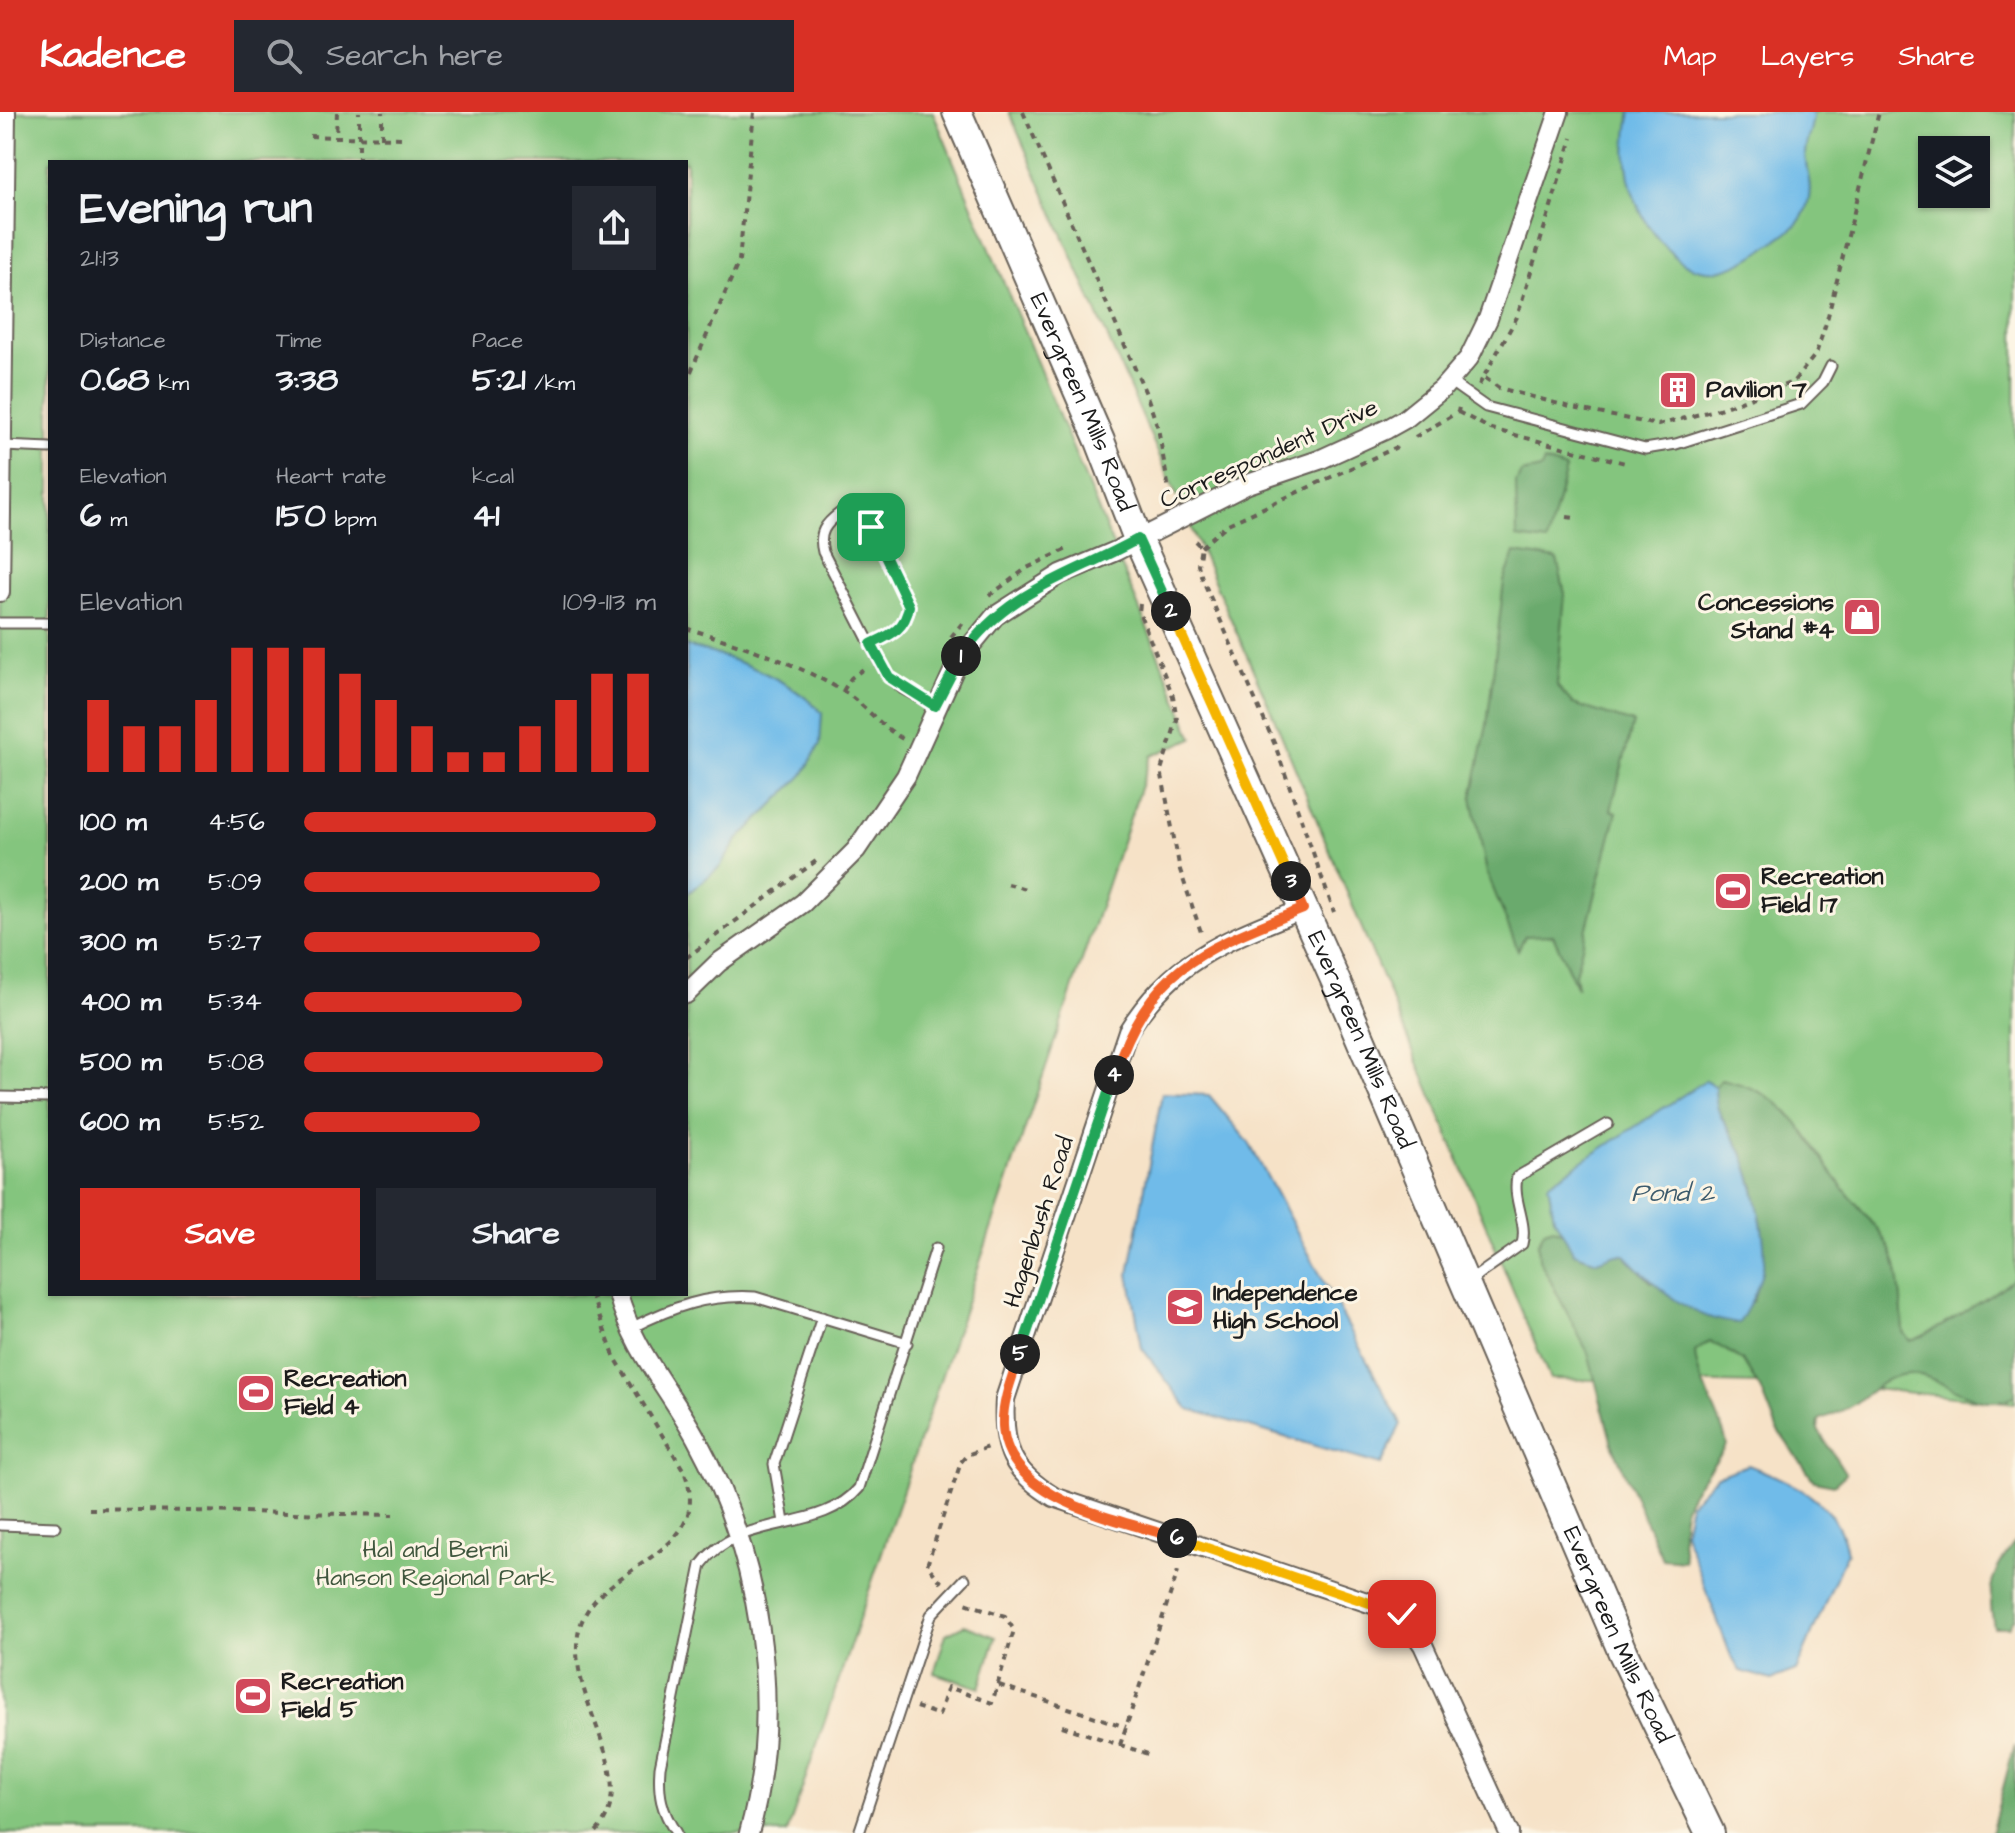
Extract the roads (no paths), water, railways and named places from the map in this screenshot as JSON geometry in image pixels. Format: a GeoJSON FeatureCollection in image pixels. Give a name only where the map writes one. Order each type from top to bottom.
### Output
{"type":"FeatureCollection","features":[{"type":"Feature","properties":{"kind":"main road","name":"Evergreen Mills Road"},"geometry":{"type":"LineString","coordinates":[[957,112],[1100,441],[1138,539],[1303,909],[1623,1653],[1710,1833]]}},
{"type":"Feature","properties":{"kind":"street"},"geometry":{"type":"LineString","coordinates":[[0,592],[6,112]]}},
{"type":"Feature","properties":{"kind":"street","name":"Correspondent Drive"},"geometry":{"type":"LineString","coordinates":[[688,992],[718,963],[803,903],[856,850],[906,776],[927,702],[995,616],[1061,574],[1248,484],[1367,439],[1405,419],[1449,381],[1469,358],[1488,319],[1559,112]]}},
{"type":"Feature","properties":{"kind":"street","name":"Hagenbush Road"},"geometry":{"type":"LineString","coordinates":[[1303,909],[1227,939],[1180,969],[1148,999],[1128,1031],[1005,1399],[1003,1427],[1017,1468],[1054,1497],[1402,1614],[1423,1645],[1509,1833]]}},
{"type":"Feature","properties":{"kind":"street"},"geometry":{"type":"LineString","coordinates":[[619,1296],[631,1328],[711,1466],[738,1537],[756,1606],[766,1698],[759,1788],[749,1833]]}},
{"type":"Feature","properties":{"kind":"lane"},"geometry":{"type":"LineString","coordinates":[[1449,381],[1486,407],[1645,449],[1676,444],[1801,404],[1823,382],[1831,366]]}},
{"type":"Feature","properties":{"kind":"lane"},"geometry":{"type":"LineString","coordinates":[[3,446],[48,448]]}},
{"type":"Feature","properties":{"kind":"lane"},"geometry":{"type":"LineString","coordinates":[[871,644],[898,631],[907,618],[909,606],[871,527],[858,514],[840,513],[826,523],[820,539],[879,661],[889,677],[927,702]]}},
{"type":"Feature","properties":{"kind":"lane"},"geometry":{"type":"LineString","coordinates":[[0,623],[48,623]]}},
{"type":"Feature","properties":{"kind":"lane"},"geometry":{"type":"LineString","coordinates":[[0,1097],[48,1098]]}},
{"type":"Feature","properties":{"kind":"lane"},"geometry":{"type":"LineString","coordinates":[[1465,1284],[1522,1244],[1525,1233],[1514,1191],[1517,1177],[1608,1124]]}},
{"type":"Feature","properties":{"kind":"lane"},"geometry":{"type":"LineString","coordinates":[[676,1833],[664,1813],[659,1781],[694,1588],[701,1565],[711,1550],[738,1537],[837,1508],[846,1504],[859,1488],[936,1248]]}},
{"type":"Feature","properties":{"kind":"lane"},"geometry":{"type":"LineString","coordinates":[[631,1328],[681,1305],[732,1295],[755,1297],[907,1343]]}},
{"type":"Feature","properties":{"kind":"lane"},"geometry":{"type":"LineString","coordinates":[[784,1522],[774,1464],[822,1317]]}},
{"type":"Feature","properties":{"kind":"lane"},"geometry":{"type":"LineString","coordinates":[[0,1525],[56,1527]]}},
{"type":"Feature","properties":{"kind":"lane"},"geometry":{"type":"LineString","coordinates":[[859,1833],[931,1615],[965,1579]]}},
{"type":"Feature","properties":{"kind":"water"},"geometry":{"type":"Polygon","coordinates":[[[1631,112],[1813,112],[1805,154],[1809,196],[1802,217],[1781,237],[1739,264],[1707,271],[1684,264],[1654,233],[1630,184],[1626,149],[1631,112]]]}},
{"type":"Feature","properties":{"kind":"water"},"geometry":{"type":"Polygon","coordinates":[[[688,647],[759,670],[794,689],[822,713],[820,744],[803,775],[737,841],[720,867],[688,893],[688,647]]]}},
{"type":"Feature","properties":{"kind":"water","name":"Pond 2"},"geometry":{"type":"Polygon","coordinates":[[[1706,1080],[1715,1087],[1720,1115],[1746,1163],[1763,1237],[1761,1277],[1739,1323],[1722,1321],[1690,1309],[1662,1290],[1625,1255],[1613,1255],[1597,1261],[1574,1253],[1554,1218],[1548,1184],[1706,1080]]]}},
{"type":"Feature","properties":{"kind":"water"},"geometry":{"type":"Polygon","coordinates":[[[1162,1093],[1209,1095],[1249,1143],[1401,1424],[1381,1465],[1188,1409],[1142,1348],[1129,1274],[1162,1093]]]}},
{"type":"Feature","properties":{"kind":"water"},"geometry":{"type":"Polygon","coordinates":[[[1748,1465],[1796,1487],[1823,1507],[1842,1534],[1847,1552],[1796,1671],[1772,1680],[1740,1671],[1731,1656],[1684,1532],[1690,1503],[1717,1476],[1748,1465]]]}},
{"type":"Feature","properties":{"kind":"place","name":"Pavilion 7"},"geometry":{"type":"Point","coordinates":[1678,390]}},
{"type":"Feature","properties":{"kind":"place","name":"Concessions Stand #4"},"geometry":{"type":"Point","coordinates":[1862,617]}},
{"type":"Feature","properties":{"kind":"place","name":"Recreation Field 17"},"geometry":{"type":"Point","coordinates":[1733,891]}},
{"type":"Feature","properties":{"kind":"place","name":"Independence High School"},"geometry":{"type":"Point","coordinates":[1185,1307]}},
{"type":"Feature","properties":{"kind":"place","name":"Recreation Field 4"},"geometry":{"type":"Point","coordinates":[256,1393]}},
{"type":"Feature","properties":{"kind":"place","name":"Recreation Field 5"},"geometry":{"type":"Point","coordinates":[253,1696]}},
{"type":"Feature","properties":{"kind":"park label","name":"Hal and Berni Hanson Regional Park"},"geometry":{"type":"Point","coordinates":[435,1564]}}]}
